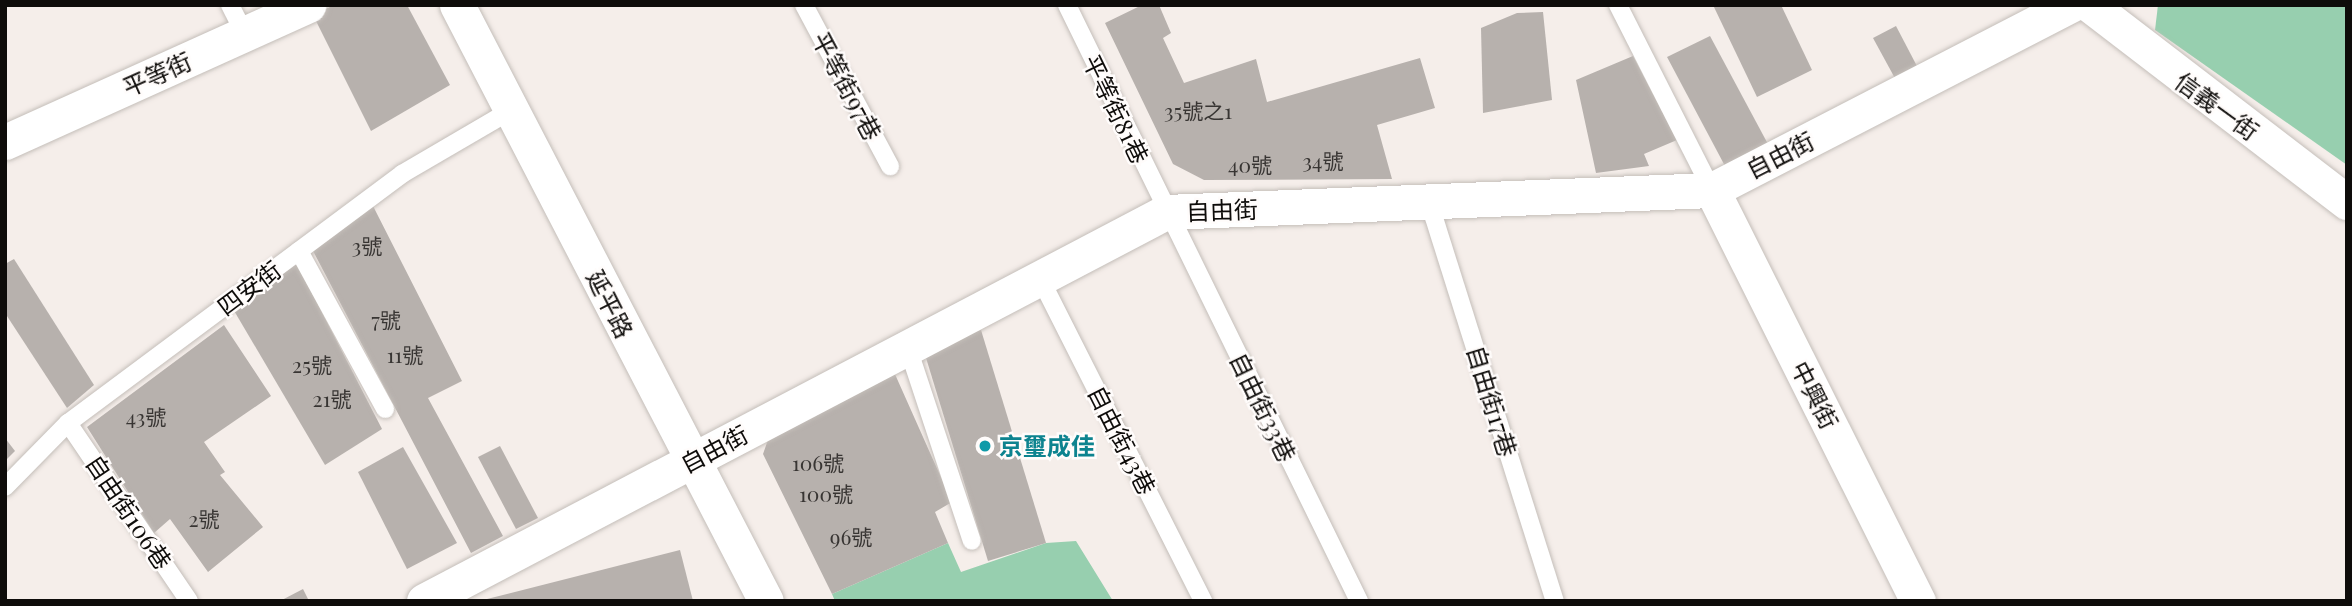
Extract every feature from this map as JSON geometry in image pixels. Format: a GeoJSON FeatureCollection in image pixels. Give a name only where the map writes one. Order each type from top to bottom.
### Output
{"type":"FeatureCollection","features":[{"type":"Feature","properties":{"kind":"street","name":"平等街"},"geometry":{"type":"LineString","coordinates":[[5,142],[237,20],[308,5]]}},
{"type":"Feature","properties":{"kind":"street","name":"延平路"},"geometry":{"type":"LineString","coordinates":[[457,5],[691,461],[766,601]]}},
{"type":"Feature","properties":{"kind":"street","name":"自由街"},"geometry":{"type":"LineString","coordinates":[[428,600],[1166,212],[1712,190],[2071,5]]}},
{"type":"Feature","properties":{"kind":"street","name":"信義一街"},"geometry":{"type":"LineString","coordinates":[[2090,5],[2347,202]]}},
{"type":"Feature","properties":{"kind":"street","name":"中興街"},"geometry":{"type":"LineString","coordinates":[[1712,190],[1919,601]]}},
{"type":"Feature","properties":{"kind":"lane","name":"平等街97巷"},"geometry":{"type":"LineString","coordinates":[[804,5],[890,166]]}},
{"type":"Feature","properties":{"kind":"lane","name":"平等街81巷"},"geometry":{"type":"LineString","coordinates":[[1067,5],[1166,212]]}},
{"type":"Feature","properties":{"kind":"lane"},"geometry":{"type":"LineString","coordinates":[[1618,5],[1712,190]]}},
{"type":"Feature","properties":{"kind":"lane","name":"四安街"},"geometry":{"type":"LineString","coordinates":[[5,487],[68,423],[402,174],[510,111]]}},
{"type":"Feature","properties":{"kind":"lane","name":"自由街17巷"},"geometry":{"type":"LineString","coordinates":[[1429,202],[1555,601]]}},
{"type":"Feature","properties":{"kind":"lane","name":"自由街33巷"},"geometry":{"type":"LineString","coordinates":[[1166,212],[1359,601]]}},
{"type":"Feature","properties":{"kind":"lane"},"geometry":{"type":"LineString","coordinates":[[299,251],[385,409]]}},
{"type":"Feature","properties":{"kind":"lane","name":"自由街43巷"},"geometry":{"type":"LineString","coordinates":[[1041,280],[1203,601]]}},
{"type":"Feature","properties":{"kind":"lane"},"geometry":{"type":"LineString","coordinates":[[908,348],[972,541]]}},
{"type":"Feature","properties":{"kind":"lane","name":"自由街106巷"},"geometry":{"type":"LineString","coordinates":[[68,423],[189,601]]}},
{"type":"Feature","properties":{"kind":"green space"},"geometry":{"type":"Polygon","coordinates":[[[2158,5],[2347,5],[2347,165],[2155,30],[2158,5]]]}},
{"type":"Feature","properties":{"kind":"green space"},"geometry":{"type":"Polygon","coordinates":[[[1076,541],[1113,601],[835,601],[832,594],[948,543],[961,572],[1046,543],[1076,541]]]}},
{"type":"Feature","properties":{"kind":"building"},"geometry":{"type":"Polygon","coordinates":[[[334,5],[407,5],[450,85],[371,131],[313,15],[334,5]]]}},
{"type":"Feature","properties":{"kind":"building"},"geometry":{"type":"Polygon","coordinates":[[[1142,5],[1159,5],[1171,33],[1163,38],[1184,83],[1256,59],[1267,102],[1420,58],[1435,108],[1377,125],[1392,179],[1204,180],[1173,164],[1105,23],[1142,5]]]}},
{"type":"Feature","properties":{"kind":"building"},"geometry":{"type":"Polygon","coordinates":[[[1713,5],[1781,5],[1812,70],[1757,97],[1713,5]]]}},
{"type":"Feature","properties":{"kind":"building"},"geometry":{"type":"Polygon","coordinates":[[[1543,12],[1552,100],[1483,113],[1481,28],[1517,13],[1543,12]]]}},
{"type":"Feature","properties":{"kind":"building"},"geometry":{"type":"Polygon","coordinates":[[[1896,26],[1919,70],[1897,82],[1873,38],[1896,26]]]}},
{"type":"Feature","properties":{"kind":"building"},"geometry":{"type":"Polygon","coordinates":[[[1710,36],[1769,146],[1725,166],[1667,57],[1710,36]]]}},
{"type":"Feature","properties":{"kind":"building"},"geometry":{"type":"Polygon","coordinates":[[[1633,56],[1677,140],[1644,154],[1649,166],[1596,173],[1576,80],[1633,56]]]}},
{"type":"Feature","properties":{"kind":"building"},"geometry":{"type":"Polygon","coordinates":[[[373,206],[462,381],[428,398],[503,536],[471,553],[312,249],[373,206]]]}},
{"type":"Feature","properties":{"kind":"building"},"geometry":{"type":"Polygon","coordinates":[[[14,259],[94,385],[67,408],[5,313],[5,264],[14,259]]]}},
{"type":"Feature","properties":{"kind":"building"},"geometry":{"type":"Polygon","coordinates":[[[296,262],[382,429],[325,465],[233,309],[296,262]]]}},
{"type":"Feature","properties":{"kind":"building"},"geometry":{"type":"Polygon","coordinates":[[[224,325],[271,396],[204,442],[225,472],[220,475],[263,527],[208,572],[170,519],[154,533],[87,427],[224,325]]]}},
{"type":"Feature","properties":{"kind":"building","name":"京璽成佳"},"geometry":{"type":"Polygon","coordinates":[[[981,330],[1046,543],[988,561],[923,348],[981,330]]]}},
{"type":"Feature","properties":{"kind":"building"},"geometry":{"type":"Polygon","coordinates":[[[894,372],[952,502],[935,512],[948,543],[832,594],[763,454],[770,434],[894,372]]]}},
{"type":"Feature","properties":{"kind":"building"},"geometry":{"type":"Polygon","coordinates":[[[5,438],[15,451],[5,461],[5,438]]]}},
{"type":"Feature","properties":{"kind":"building"},"geometry":{"type":"Polygon","coordinates":[[[500,446],[538,518],[516,529],[478,457],[500,446]]]}},
{"type":"Feature","properties":{"kind":"building"},"geometry":{"type":"Polygon","coordinates":[[[403,447],[457,543],[407,569],[358,472],[403,447]]]}},
{"type":"Feature","properties":{"kind":"building"},"geometry":{"type":"Polygon","coordinates":[[[680,550],[693,601],[483,601],[483,600],[680,550]]]}},
{"type":"Feature","properties":{"kind":"building"},"geometry":{"type":"Polygon","coordinates":[[[303,589],[309,601],[280,601],[303,589]]]}},
{"type":"Feature","properties":{"kind":"place","name":"京璽成佳"},"geometry":{"type":"Point","coordinates":[985,446]}}]}
